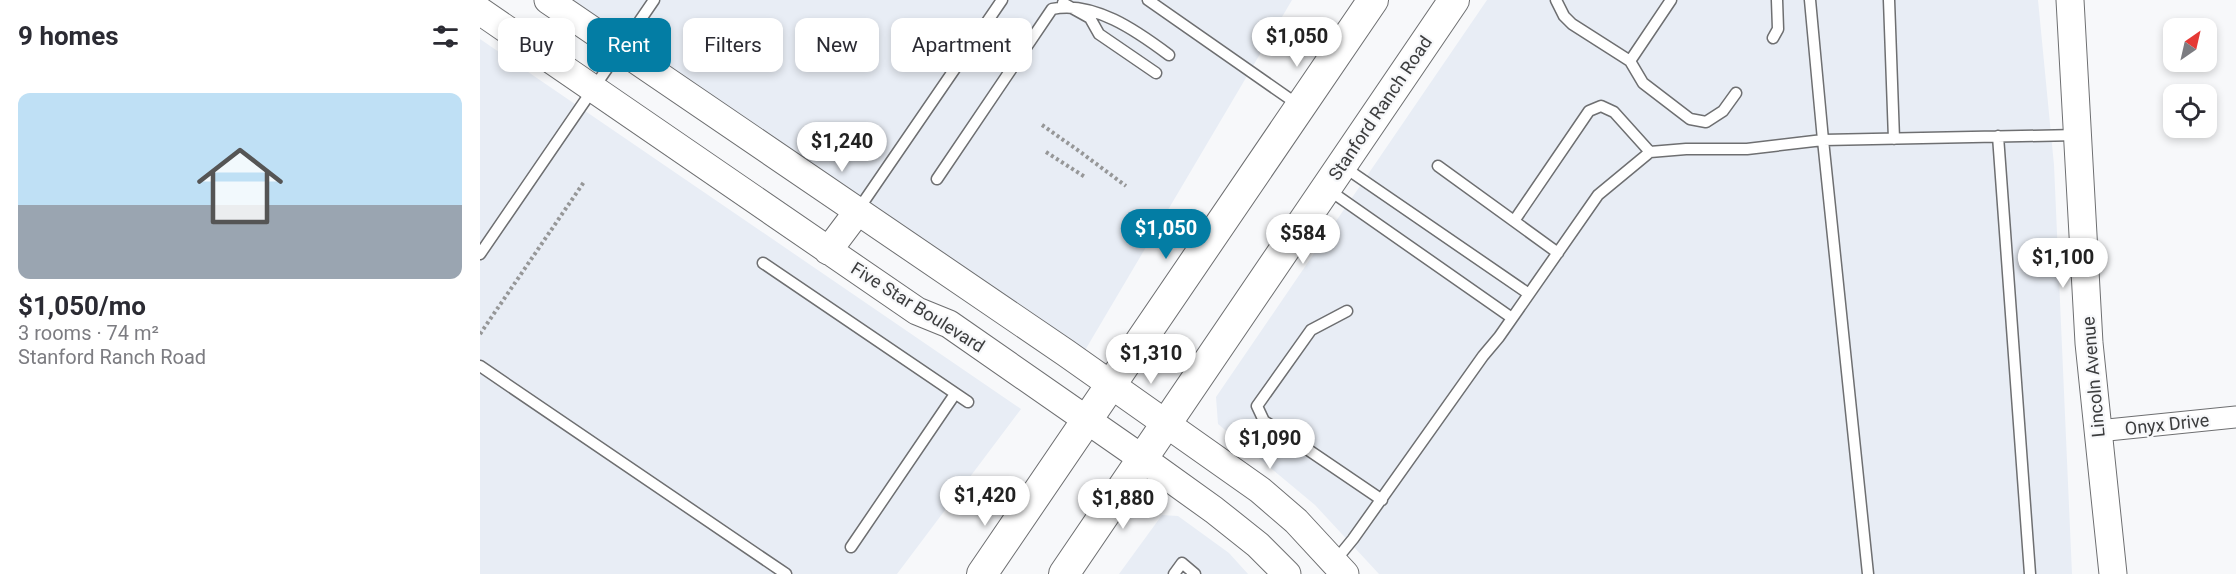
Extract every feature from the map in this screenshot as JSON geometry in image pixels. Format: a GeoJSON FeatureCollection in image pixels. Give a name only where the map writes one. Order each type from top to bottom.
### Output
{"type":"FeatureCollection","features":[{"type":"Feature","properties":{"kind":"main road"},"geometry":{"type":"LineString","coordinates":[[982,574],[1373,0]]}},
{"type":"Feature","properties":{"kind":"main road","name":"Stanford Ranch Road"},"geometry":{"type":"LineString","coordinates":[[1065,574],[1454,0]]}},
{"type":"Feature","properties":{"kind":"street"},"geometry":{"type":"LineString","coordinates":[[548,0],[587,26]]}},
{"type":"Feature","properties":{"kind":"street","name":"Lincoln Avenue"},"geometry":{"type":"LineString","coordinates":[[2070,0],[2087,312],[2113,574]]}},
{"type":"Feature","properties":{"kind":"street","name":"Five Star Boulevard"},"geometry":{"type":"LineString","coordinates":[[480,11],[828,251],[917,311],[949,324],[1143,459],[1258,545],[1287,574]]}},
{"type":"Feature","properties":{"kind":"street"},"geometry":{"type":"LineString","coordinates":[[655,72],[1167,423],[1260,490],[1296,521],[1340,567]]}},
{"type":"Feature","properties":{"kind":"street"},"geometry":{"type":"LineString","coordinates":[[828,251],[858,211]]}},
{"type":"Feature","properties":{"kind":"street","name":"Onyx Drive"},"geometry":{"type":"LineString","coordinates":[[2098,431],[2236,417]]}},
{"type":"Feature","properties":{"kind":"lane"},"geometry":{"type":"LineString","coordinates":[[641,18],[654,0]]}},
{"type":"Feature","properties":{"kind":"lane"},"geometry":{"type":"LineString","coordinates":[[858,211],[1002,0]]}},
{"type":"Feature","properties":{"kind":"lane"},"geometry":{"type":"LineString","coordinates":[[1148,0],[1300,106]]}},
{"type":"Feature","properties":{"kind":"lane"},"geometry":{"type":"LineString","coordinates":[[1556,0],[1564,16],[1572,24],[1630,61],[1643,83],[1690,119],[1706,122],[1723,111],[1736,93]]}},
{"type":"Feature","properties":{"kind":"lane"},"geometry":{"type":"LineString","coordinates":[[1630,61],[1671,0]]}},
{"type":"Feature","properties":{"kind":"lane"},"geometry":{"type":"LineString","coordinates":[[1773,38],[1778,29],[1777,0]]}},
{"type":"Feature","properties":{"kind":"lane"},"geometry":{"type":"LineString","coordinates":[[1810,0],[1868,574]]}},
{"type":"Feature","properties":{"kind":"lane"},"geometry":{"type":"LineString","coordinates":[[1889,0],[1894,139]]}},
{"type":"Feature","properties":{"kind":"lane"},"geometry":{"type":"LineString","coordinates":[[937,178],[1052,9],[1063,3],[1087,3],[1105,8],[1169,54]]}},
{"type":"Feature","properties":{"kind":"lane"},"geometry":{"type":"LineString","coordinates":[[1063,3],[1090,18],[1098,34],[1156,73]]}},
{"type":"Feature","properties":{"kind":"lane"},"geometry":{"type":"LineString","coordinates":[[480,254],[604,72]]}},
{"type":"Feature","properties":{"kind":"lane"},"geometry":{"type":"LineString","coordinates":[[1514,221],[1589,111],[1601,106],[1614,112],[1650,152]]}},
{"type":"Feature","properties":{"kind":"lane"},"geometry":{"type":"LineString","coordinates":[[1340,567],[1382,500],[1598,195],[1650,152],[1686,149],[1747,149],[1823,140],[2077,135]]}},
{"type":"Feature","properties":{"kind":"lane"},"geometry":{"type":"LineString","coordinates":[[1998,136],[2030,574]]}},
{"type":"Feature","properties":{"kind":"lane"},"geometry":{"type":"LineString","coordinates":[[1438,166],[1558,253]]}},
{"type":"Feature","properties":{"kind":"lane"},"geometry":{"type":"LineString","coordinates":[[1334,177],[1529,294]]}},
{"type":"Feature","properties":{"kind":"lane"},"geometry":{"type":"LineString","coordinates":[[1334,177],[1512,318]]}},
{"type":"Feature","properties":{"kind":"lane"},"geometry":{"type":"LineString","coordinates":[[763,263],[968,402]]}},
{"type":"Feature","properties":{"kind":"lane"},"geometry":{"type":"LineString","coordinates":[[1288,436],[1264,421],[1257,406],[1311,330],[1347,311]]}},
{"type":"Feature","properties":{"kind":"lane"},"geometry":{"type":"LineString","coordinates":[[480,366],[786,574]]}},
{"type":"Feature","properties":{"kind":"lane"},"geometry":{"type":"LineString","coordinates":[[851,547],[955,394]]}},
{"type":"Feature","properties":{"kind":"lane"},"geometry":{"type":"LineString","coordinates":[[1301,445],[1382,500]]}},
{"type":"Feature","properties":{"kind":"lane"},"geometry":{"type":"LineString","coordinates":[[1174,574],[1182,563],[1195,574]]}},
{"type":"Feature","properties":{"kind":"path"},"geometry":{"type":"LineString","coordinates":[[1042,125],[1126,186]]}},
{"type":"Feature","properties":{"kind":"path"},"geometry":{"type":"LineString","coordinates":[[1046,152],[1085,177]]}},
{"type":"Feature","properties":{"kind":"path"},"geometry":{"type":"LineString","coordinates":[[480,334],[584,182]]}},
{"type":"Feature","properties":{"kind":"shaded area"},"geometry":{"type":"Polygon","coordinates":[[[568,0],[1292,0],[1084,352],[671,70],[671,18],[594,18],[568,0]]]}},
{"type":"Feature","properties":{"kind":"shaded area"},"geometry":{"type":"Polygon","coordinates":[[[1487,0],[2038,0],[2054,165],[2072,574],[1379,574],[1315,505],[1218,424],[1216,397],[1487,0]]]}},
{"type":"Feature","properties":{"kind":"shaded area"},"geometry":{"type":"Polygon","coordinates":[[[480,39],[498,51],[498,72],[528,72],[1021,409],[897,574],[480,574],[480,39]]]}},
{"type":"Feature","properties":{"kind":"shaded area"},"geometry":{"type":"Polygon","coordinates":[[[1162,515],[1178,516],[1229,553],[1248,574],[1119,574],[1162,515]]]}}]}
